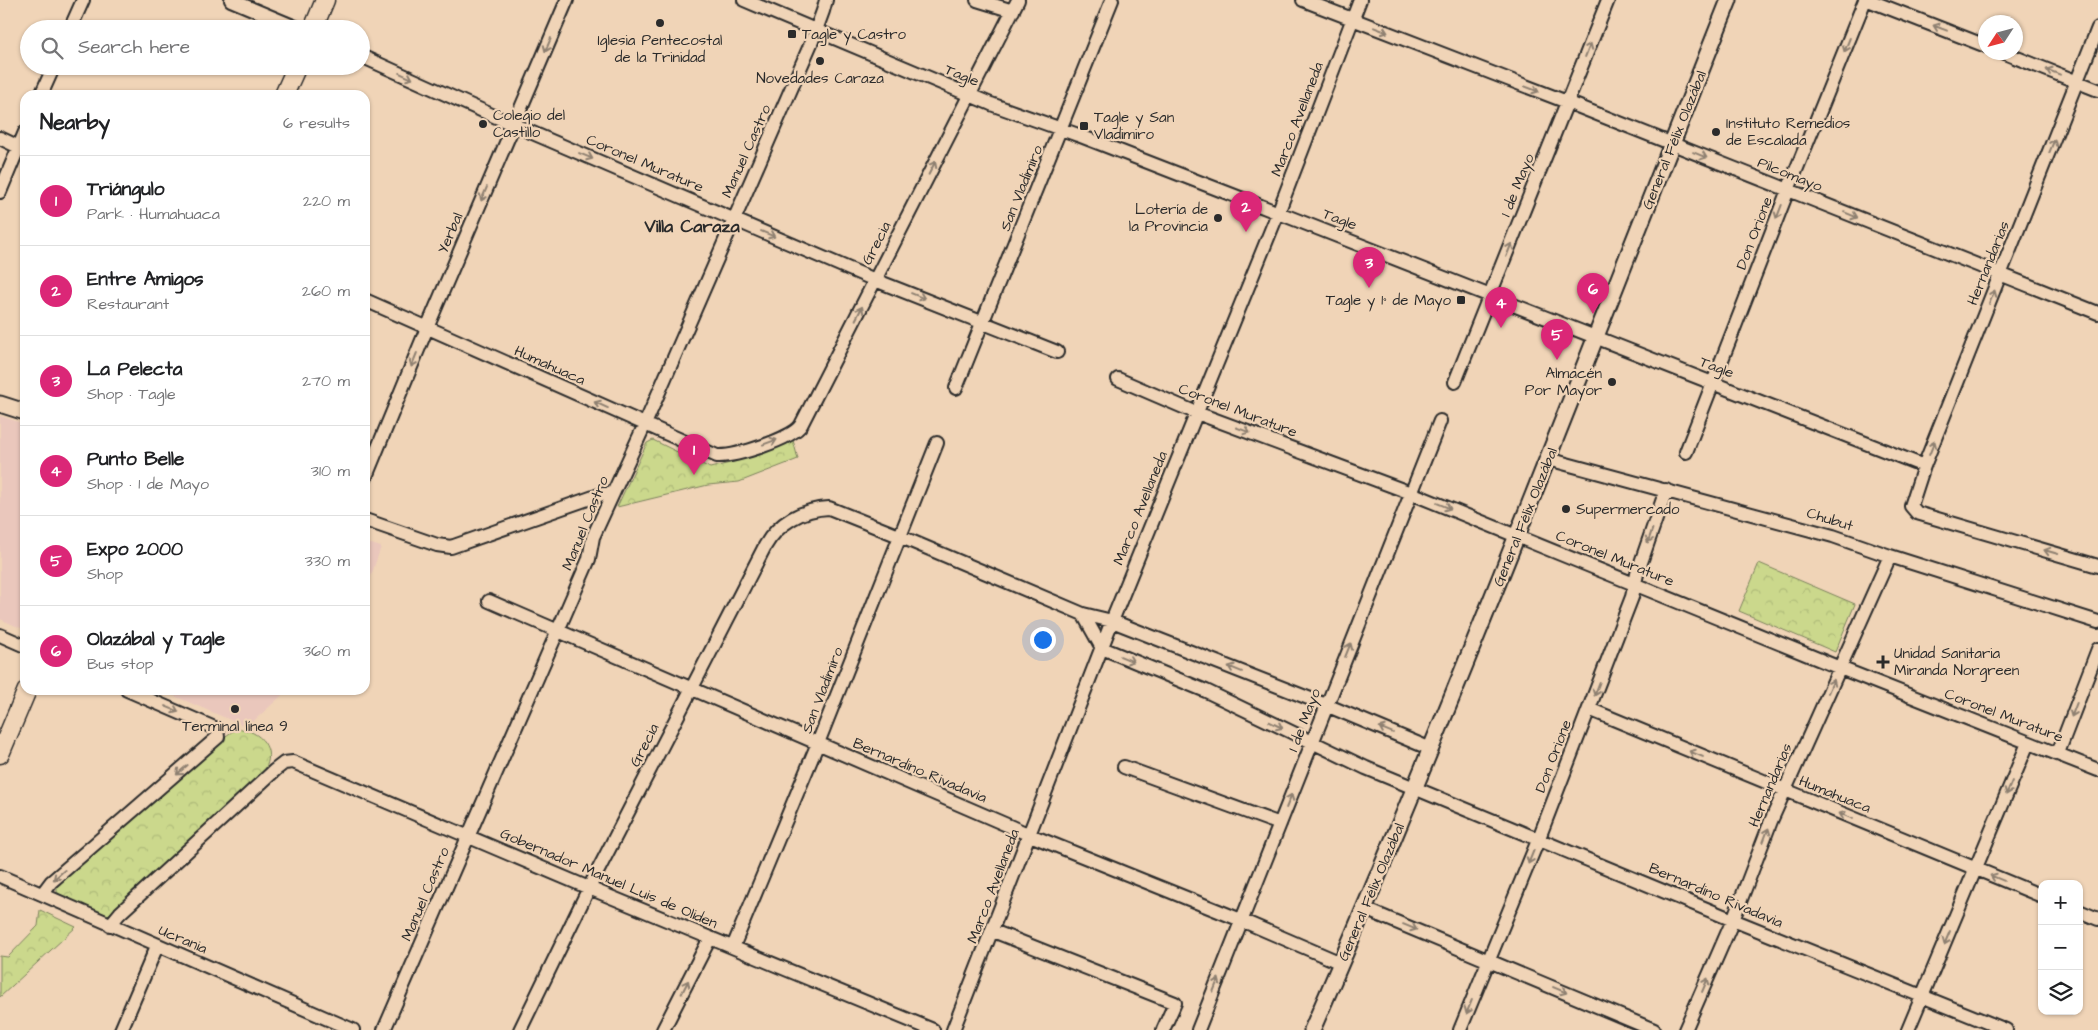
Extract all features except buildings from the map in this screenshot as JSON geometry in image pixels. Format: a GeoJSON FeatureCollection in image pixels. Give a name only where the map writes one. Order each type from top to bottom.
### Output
{"type":"FeatureCollection","features":[{"type":"Feature","properties":{"kind":"main road"},"geometry":{"type":"LineString","coordinates":[[317,20],[325,0]]}},
{"type":"Feature","properties":{"kind":"main road"},"geometry":{"type":"LineString","coordinates":[[286,90],[293,75]]}},
{"type":"Feature","properties":{"kind":"main road"},"geometry":{"type":"LineString","coordinates":[[0,754],[25,695]]}},
{"type":"Feature","properties":{"kind":"street"},"geometry":{"type":"LineString","coordinates":[[74,20],[83,0]]}},
{"type":"Feature","properties":{"kind":"street"},"geometry":{"type":"LineString","coordinates":[[231,0],[279,20]]}},
{"type":"Feature","properties":{"kind":"street","name":"Yerbal"},"geometry":{"type":"LineString","coordinates":[[370,467],[567,0]]}},
{"type":"Feature","properties":{"kind":"street","name":"Tagle"},"geometry":{"type":"LineString","coordinates":[[744,0],[969,96],[1062,129],[1278,212],[1924,466]]}},
{"type":"Feature","properties":{"kind":"street","name":"Manuel Castro"},"geometry":{"type":"LineString","coordinates":[[384,1030],[589,559],[593,537],[645,424],[816,32],[826,0]]}},
{"type":"Feature","properties":{"kind":"street"},"geometry":{"type":"LineString","coordinates":[[977,0],[1016,5]]}},
{"type":"Feature","properties":{"kind":"street","name":"San Vladimiro"},"geometry":{"type":"LineString","coordinates":[[956,388],[1062,129],[1112,0]]}},
{"type":"Feature","properties":{"kind":"street","name":"Pilcomayo"},"geometry":{"type":"LineString","coordinates":[[1303,0],[1567,102],[2098,313]]}},
{"type":"Feature","properties":{"kind":"street","name":"Marco Avellaneda"},"geometry":{"type":"LineString","coordinates":[[953,1030],[1112,620],[1278,212],[1360,0]]}},
{"type":"Feature","properties":{"kind":"street","name":"1 de Mayo"},"geometry":{"type":"LineString","coordinates":[[1455,382],[1608,0]]}},
{"type":"Feature","properties":{"kind":"street","name":"General Félix Olazábal"},"geometry":{"type":"LineString","coordinates":[[1312,1030],[1365,909],[1431,749],[1548,459],[1729,0]]}},
{"type":"Feature","properties":{"kind":"street"},"geometry":{"type":"LineString","coordinates":[[1867,0],[1978,43]]}},
{"type":"Feature","properties":{"kind":"street","name":"Don Orione"},"geometry":{"type":"LineString","coordinates":[[1686,452],[1788,190],[1867,0]]}},
{"type":"Feature","properties":{"kind":"street","name":"Grecia"},"geometry":{"type":"LineString","coordinates":[[724,456],[735,455],[798,430],[1016,5]]}},
{"type":"Feature","properties":{"kind":"street","name":"Hernandarias"},"geometry":{"type":"LineString","coordinates":[[2098,28],[1911,502],[1912,510],[1917,513],[2098,566]]}},
{"type":"Feature","properties":{"kind":"street","name":"Coronel Murature"},"geometry":{"type":"LineString","coordinates":[[370,60],[875,280],[1057,352]]}},
{"type":"Feature","properties":{"kind":"street"},"geometry":{"type":"LineString","coordinates":[[2022,60],[2098,90]]}},
{"type":"Feature","properties":{"kind":"street"},"geometry":{"type":"LineString","coordinates":[[43,90],[50,75]]}},
{"type":"Feature","properties":{"kind":"street"},"geometry":{"type":"LineString","coordinates":[[0,138],[20,147]]}},
{"type":"Feature","properties":{"kind":"street"},"geometry":{"type":"LineString","coordinates":[[0,192],[20,152]]}},
{"type":"Feature","properties":{"kind":"street","name":"Humahuaca"},"geometry":{"type":"LineString","coordinates":[[370,302],[707,452],[724,456]]}},
{"type":"Feature","properties":{"kind":"street","name":"Coronel Murature"},"geometry":{"type":"LineString","coordinates":[[1118,379],[1197,413],[1411,493],[1840,668],[2098,770]]}},
{"type":"Feature","properties":{"kind":"street"},"geometry":{"type":"LineString","coordinates":[[0,404],[20,410]]}},
{"type":"Feature","properties":{"kind":"street","name":"1 de Mayo"},"geometry":{"type":"LineString","coordinates":[[1198,1030],[1440,421]]}},
{"type":"Feature","properties":{"kind":"street","name":"San Vladimiro"},"geometry":{"type":"LineString","coordinates":[[733,947],[818,744],[937,443]]}},
{"type":"Feature","properties":{"kind":"street","name":"Chubut"},"geometry":{"type":"LineString","coordinates":[[1548,459],[1833,536],[2098,622]]}},
{"type":"Feature","properties":{"kind":"street","name":"Don Orione"},"geometry":{"type":"LineString","coordinates":[[1460,1030],[1539,838],[1632,597],[1666,490]]}},
{"type":"Feature","properties":{"kind":"street"},"geometry":{"type":"LineString","coordinates":[[370,522],[437,545],[451,547],[602,494],[613,494]]}},
{"type":"Feature","properties":{"kind":"street","name":"Grecia"},"geometry":{"type":"LineString","coordinates":[[520,1030],[588,888],[771,536],[788,520],[819,508],[829,508],[899,536]]}},
{"type":"Feature","properties":{"kind":"street"},"geometry":{"type":"LineString","coordinates":[[899,536],[1083,614],[1112,620],[1431,749]]}},
{"type":"Feature","properties":{"kind":"street","name":"Hernandarias"},"geometry":{"type":"LineString","coordinates":[[1686,1030],[1785,791],[1890,556]]}},
{"type":"Feature","properties":{"kind":"street","name":"Bernardino Rivadavia"},"geometry":{"type":"LineString","coordinates":[[489,601],[1030,835],[1241,920],[1341,963]]}},
{"type":"Feature","properties":{"kind":"street"},"geometry":{"type":"LineString","coordinates":[[1083,614],[1102,648],[1206,691],[1366,768],[1415,788]]}},
{"type":"Feature","properties":{"kind":"street"},"geometry":{"type":"LineString","coordinates":[[0,635],[20,644]]}},
{"type":"Feature","properties":{"kind":"street"},"geometry":{"type":"LineString","coordinates":[[2058,753],[2098,648]]}},
{"type":"Feature","properties":{"kind":"street"},"geometry":{"type":"LineString","coordinates":[[42,894],[51,882],[218,737],[216,729],[138,695]]}},
{"type":"Feature","properties":{"kind":"street","name":"Humahuaca"},"geometry":{"type":"LineString","coordinates":[[1589,709],[2038,894]]}},
{"type":"Feature","properties":{"kind":"street"},"geometry":{"type":"LineString","coordinates":[[1908,1030],[2028,743]]}},
{"type":"Feature","properties":{"kind":"street","name":"Gobernador Manuel Luis de Oliden"},"geometry":{"type":"LineString","coordinates":[[110,925],[120,913],[275,770],[284,763],[293,762],[588,888],[933,1030]]}},
{"type":"Feature","properties":{"kind":"street"},"geometry":{"type":"LineString","coordinates":[[1124,767],[1280,824]]}},
{"type":"Feature","properties":{"kind":"street","name":"Bernardino Rivadavia"},"geometry":{"type":"LineString","coordinates":[[1415,788],[1733,920],[2006,1030]]}},
{"type":"Feature","properties":{"kind":"street","name":"Ucrania"},"geometry":{"type":"LineString","coordinates":[[0,876],[353,1030]]}},
{"type":"Feature","properties":{"kind":"street"},"geometry":{"type":"LineString","coordinates":[[1365,909],[1489,959],[1654,1030]]}},
{"type":"Feature","properties":{"kind":"street"},"geometry":{"type":"LineString","coordinates":[[2083,913],[2098,919]]}},
{"type":"Feature","properties":{"kind":"street"},"geometry":{"type":"LineString","coordinates":[[992,931],[1175,1003],[1164,1030]]}},
{"type":"Feature","properties":{"kind":"street"},"geometry":{"type":"LineString","coordinates":[[663,1030],[710,938]]}},
{"type":"Feature","properties":{"kind":"street"},"geometry":{"type":"LineString","coordinates":[[121,1030],[157,946]]}},
{"type":"Feature","properties":{"kind":"shaded area"},"geometry":{"type":"Polygon","coordinates":[[[0,416],[20,422],[20,628],[0,619],[0,416]]]}},
{"type":"Feature","properties":{"kind":"shaded area"},"geometry":{"type":"Polygon","coordinates":[[[370,544],[381,547],[370,579],[370,544]]]}},
{"type":"Feature","properties":{"kind":"shaded area","name":"Terminal línea 9"},"geometry":{"type":"Polygon","coordinates":[[[172,695],[282,695],[247,727],[172,695]]]}},
{"type":"Feature","properties":{"kind":"green space"},"geometry":{"type":"Polygon","coordinates":[[[653,440],[710,468],[730,463],[793,440],[798,459],[739,482],[708,485],[617,507],[647,443],[653,440]]]}},
{"type":"Feature","properties":{"kind":"green space"},"geometry":{"type":"Polygon","coordinates":[[[1759,563],[1855,604],[1835,652],[1739,611],[1759,563]]]}},
{"type":"Feature","properties":{"kind":"green space"},"geometry":{"type":"Polygon","coordinates":[[[241,729],[257,735],[266,746],[268,759],[262,774],[107,916],[57,892],[57,883],[223,738],[233,731],[241,729]]]}},
{"type":"Feature","properties":{"kind":"green space"},"geometry":{"type":"Polygon","coordinates":[[[40,910],[76,927],[0,997],[0,956],[8,957],[38,926],[40,910]]]}},
{"type":"Feature","properties":{"kind":"place","name":"Iglesia Pentecostal de la Trinidad"},"geometry":{"type":"Point","coordinates":[660,23]}},
{"type":"Feature","properties":{"kind":"place","name":"Tagle y Castro"},"geometry":{"type":"Point","coordinates":[792,34]}},
{"type":"Feature","properties":{"kind":"place","name":"Novedades Caraza"},"geometry":{"type":"Point","coordinates":[820,61]}},
{"type":"Feature","properties":{"kind":"place","name":"Colegio del Castillo"},"geometry":{"type":"Point","coordinates":[483,124]}},
{"type":"Feature","properties":{"kind":"place","name":"Tagle y San Vladimiro"},"geometry":{"type":"Point","coordinates":[1084,126]}},
{"type":"Feature","properties":{"kind":"place","name":"Instituto Remedios de Escalada"},"geometry":{"type":"Point","coordinates":[1716,132]}},
{"type":"Feature","properties":{"kind":"place","name":"Lotería de la Provincia"},"geometry":{"type":"Point","coordinates":[1218,218]}},
{"type":"Feature","properties":{"kind":"place","name":"Entre Amigos"},"geometry":{"type":"Point","coordinates":[1246,232]}},
{"type":"Feature","properties":{"kind":"place","name":"La Pelecta"},"geometry":{"type":"Point","coordinates":[1369,288]}},
{"type":"Feature","properties":{"kind":"place","name":"Tagle y 1° de Mayo"},"geometry":{"type":"Point","coordinates":[1461,300]}},
{"type":"Feature","properties":{"kind":"place","name":"Olazábal y Tagle"},"geometry":{"type":"Point","coordinates":[1593,314]}},
{"type":"Feature","properties":{"kind":"place","name":"Punto Belle"},"geometry":{"type":"Point","coordinates":[1501,328]}},
{"type":"Feature","properties":{"kind":"place","name":"Expo 2000"},"geometry":{"type":"Point","coordinates":[1557,360]}},
{"type":"Feature","properties":{"kind":"place","name":"Almacén Por Mayor"},"geometry":{"type":"Point","coordinates":[1612,382]}},
{"type":"Feature","properties":{"kind":"place","name":"Triángulo"},"geometry":{"type":"Point","coordinates":[694,475]}},
{"type":"Feature","properties":{"kind":"place","name":"Supermercado"},"geometry":{"type":"Point","coordinates":[1566,509]}},
{"type":"Feature","properties":{"kind":"place","name":"Unidad Sanitaria Miranda Norgreen"},"geometry":{"type":"Point","coordinates":[1883,662]}},
{"type":"Feature","properties":{"kind":"place","name":"Terminal línea 9"},"geometry":{"type":"Point","coordinates":[235,709]}},
{"type":"Feature","properties":{"kind":"district","name":"Villa Caraza"},"geometry":{"type":"Point","coordinates":[692,226]}}]}
